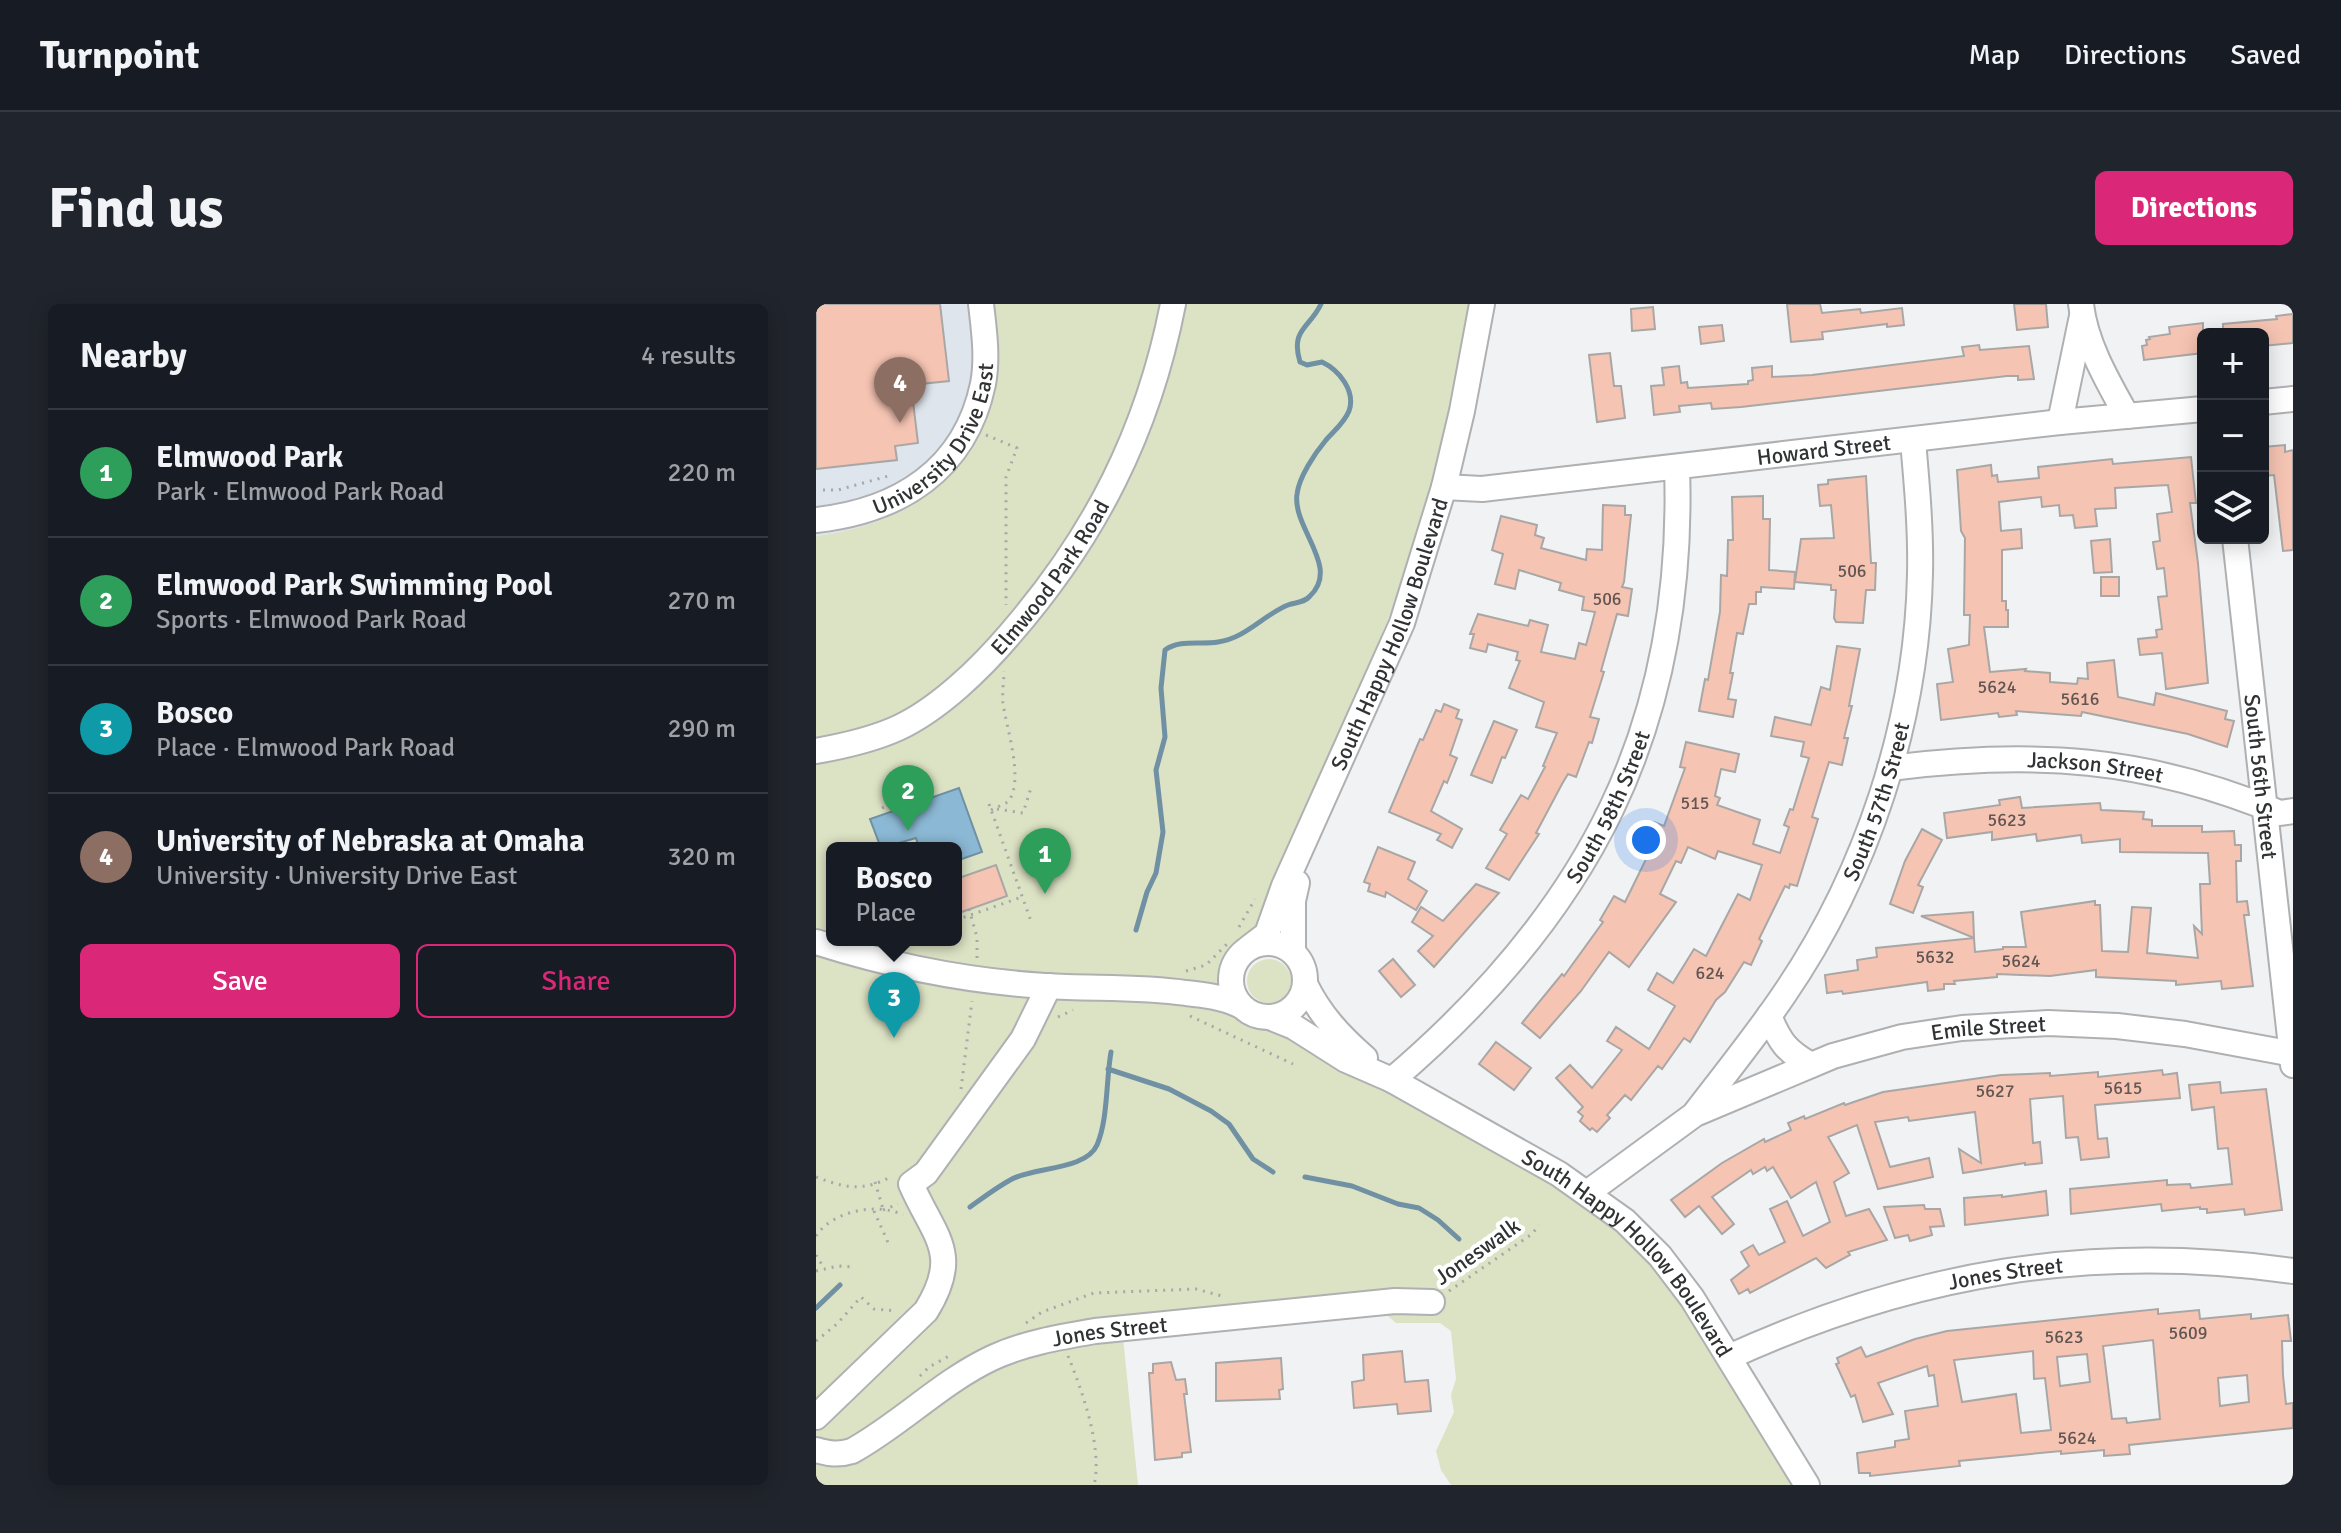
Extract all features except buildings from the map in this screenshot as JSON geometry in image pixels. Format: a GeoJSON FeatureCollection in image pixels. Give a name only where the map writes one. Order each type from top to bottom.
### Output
{"type":"FeatureCollection","features":[{"type":"Feature","properties":{"kind":"street","name":"University Drive East"},"geometry":{"type":"LineString","coordinates":[[816,520],[866,512],[911,491],[931,478],[945,463],[970,425],[983,382],[981,304]]}},
{"type":"Feature","properties":{"kind":"street","name":"Elmwood Park Road"},"geometry":{"type":"LineString","coordinates":[[816,751],[875,737],[901,727],[980,669],[1039,601],[1082,540],[1123,465],[1146,407],[1173,304]]}},
{"type":"Feature","properties":{"kind":"street","name":"South Happy Hollow Boulevard"},"geometry":{"type":"LineString","coordinates":[[1244,952],[1267,934],[1284,886],[1402,623],[1444,487],[1482,304]]}},
{"type":"Feature","properties":{"kind":"street"},"geometry":{"type":"LineString","coordinates":[[2082,310],[2102,369],[2127,416]]}},
{"type":"Feature","properties":{"kind":"street"},"geometry":{"type":"LineString","coordinates":[[2060,422],[2082,310]]}},
{"type":"Feature","properties":{"kind":"street"},"geometry":{"type":"LineString","coordinates":[[2269,401],[2293,399]]}},
{"type":"Feature","properties":{"kind":"street","name":"Howard Street"},"geometry":{"type":"LineString","coordinates":[[1444,487],[1482,489],[2060,422],[2197,410]]}},
{"type":"Feature","properties":{"kind":"street","name":"South 57th Street"},"geometry":{"type":"LineString","coordinates":[[1695,1114],[1769,1016],[1809,954],[1842,894],[1869,830],[1890,768],[1905,709],[1920,576],[1919,510],[1913,441]]}},
{"type":"Feature","properties":{"kind":"street","name":"South 58th Street"},"geometry":{"type":"LineString","coordinates":[[1392,1080],[1438,1041],[1512,964],[1548,917],[1607,820],[1641,736],[1663,660],[1674,596],[1678,542],[1677,467]]}},
{"type":"Feature","properties":{"kind":"street","name":"South 56th Street"},"geometry":{"type":"LineString","coordinates":[[2236,544],[2293,1057]]}},
{"type":"Feature","properties":{"kind":"street","name":"Jackson Street"},"geometry":{"type":"LineString","coordinates":[[1890,768],[1993,758],[2087,762],[2191,781],[2280,813],[2293,811]]}},
{"type":"Feature","properties":{"kind":"street"},"geometry":{"type":"LineString","coordinates":[[1293,952],[1293,901],[1309,834]]}},
{"type":"Feature","properties":{"kind":"street"},"geometry":{"type":"LineString","coordinates":[[846,946],[883,951],[933,973],[1049,986],[1147,987],[1212,996],[1239,1005],[1249,1013],[1272,1018],[1294,1007],[1302,997],[1305,984],[1301,962],[1293,952],[1273,943],[1244,952],[1223,974],[1147,987]]}},
{"type":"Feature","properties":{"kind":"street"},"geometry":{"type":"LineString","coordinates":[[1239,1005],[1230,982],[1232,969],[1244,952]]}},
{"type":"Feature","properties":{"kind":"street","name":"South Happy Hollow Boulevard"},"geometry":{"type":"LineString","coordinates":[[1305,984],[1330,1024],[1392,1080]]}},
{"type":"Feature","properties":{"kind":"street"},"geometry":{"type":"LineString","coordinates":[[816,1417],[926,1311],[937,1293],[944,1255],[936,1232],[911,1184],[926,1173],[1003,1068],[1023,1039],[1049,986]]}},
{"type":"Feature","properties":{"kind":"street"},"geometry":{"type":"LineString","coordinates":[[1769,1016],[1778,1038],[1791,1054],[1811,1065]]}},
{"type":"Feature","properties":{"kind":"street","name":"South Happy Hollow Boulevard"},"geometry":{"type":"LineString","coordinates":[[1272,1018],[1294,1027],[1346,1060],[1392,1080],[1559,1174],[1625,1221],[1660,1256],[1692,1298],[1807,1485]]}},
{"type":"Feature","properties":{"kind":"street","name":"Emile Street"},"geometry":{"type":"LineString","coordinates":[[1695,1114],[1833,1056],[1902,1037],[1962,1028],[2048,1023],[2117,1026],[2185,1034],[2293,1057]]}},
{"type":"Feature","properties":{"kind":"street"},"geometry":{"type":"LineString","coordinates":[[1587,1193],[1695,1114]]}},
{"type":"Feature","properties":{"kind":"street","name":"Jones Street"},"geometry":{"type":"LineString","coordinates":[[1729,1357],[1802,1325],[1866,1302],[1935,1283],[2008,1270],[2091,1262],[2174,1259],[2240,1263],[2293,1271]]}},
{"type":"Feature","properties":{"kind":"street","name":"Jones Street"},"geometry":{"type":"LineString","coordinates":[[816,1450],[831,1454],[852,1451],[975,1367],[1011,1350],[1060,1337],[1395,1301],[1432,1302]]}},
{"type":"Feature","properties":{"kind":"path"},"geometry":{"type":"LineString","coordinates":[[970,425],[1017,448],[1006,477],[1006,616]]}},
{"type":"Feature","properties":{"kind":"path"},"geometry":{"type":"LineString","coordinates":[[823,490],[853,487],[900,472]]}},
{"type":"Feature","properties":{"kind":"path"},"geometry":{"type":"LineString","coordinates":[[992,809],[1008,802],[1014,786],[1003,697],[1004,661]]}},
{"type":"Feature","properties":{"kind":"path"},"geometry":{"type":"LineString","coordinates":[[992,809],[1023,813],[1032,785]]}},
{"type":"Feature","properties":{"kind":"path"},"geometry":{"type":"LineString","coordinates":[[989,804],[1032,924]]}},
{"type":"Feature","properties":{"kind":"path"},"geometry":{"type":"LineString","coordinates":[[962,918],[1022,897]]}},
{"type":"Feature","properties":{"kind":"path"},"geometry":{"type":"LineString","coordinates":[[969,909],[977,937],[976,966]]}},
{"type":"Feature","properties":{"kind":"path"},"geometry":{"type":"LineString","coordinates":[[959,1102],[973,1001]]}},
{"type":"Feature","properties":{"kind":"path"},"geometry":{"type":"LineString","coordinates":[[1210,1023],[1293,1064]]}},
{"type":"Feature","properties":{"kind":"path"},"geometry":{"type":"LineString","coordinates":[[816,1177],[847,1188],[888,1179],[899,1171]]}},
{"type":"Feature","properties":{"kind":"path"},"geometry":{"type":"LineString","coordinates":[[875,1182],[883,1210]]}},
{"type":"Feature","properties":{"kind":"path"},"geometry":{"type":"LineString","coordinates":[[816,1236],[820,1229],[836,1218],[850,1213],[883,1210],[901,1214],[909,1220]]}},
{"type":"Feature","properties":{"kind":"path"},"geometry":{"type":"LineString","coordinates":[[874,1211],[890,1247]]}},
{"type":"Feature","properties":{"kind":"path","name":"Joneswalk"},"geometry":{"type":"LineString","coordinates":[[1432,1302],[1494,1262],[1532,1234],[1539,1225]]}},
{"type":"Feature","properties":{"kind":"path"},"geometry":{"type":"LineString","coordinates":[[816,1255],[821,1258],[824,1268]]}},
{"type":"Feature","properties":{"kind":"path"},"geometry":{"type":"LineString","coordinates":[[816,1271],[855,1267]]}},
{"type":"Feature","properties":{"kind":"path"},"geometry":{"type":"LineString","coordinates":[[1094,1485],[1097,1462],[1079,1387],[1060,1337],[1042,1312],[1094,1293],[1196,1289],[1229,1297]]}},
{"type":"Feature","properties":{"kind":"path"},"geometry":{"type":"LineString","coordinates":[[816,1341],[837,1324],[861,1297],[874,1309],[911,1309]]}},
{"type":"Feature","properties":{"kind":"shaded area"},"geometry":{"type":"Polygon","coordinates":[[[816,304],[995,304],[998,348],[995,385],[986,416],[973,444],[943,482],[918,503],[892,518],[857,530],[816,536],[816,304]]]}},
{"type":"Feature","properties":{"kind":"green space"},"geometry":{"type":"Polygon","coordinates":[[[995,304],[1475,304],[1454,389],[1450,420],[1402,585],[1258,932],[1223,963],[1222,1005],[1253,1025],[1287,1031],[1565,1191],[1635,1239],[1679,1297],[1793,1485],[1451,1485],[1441,1470],[1436,1451],[1454,1412],[1451,1395],[1456,1379],[1451,1331],[1440,1323],[1396,1323],[1366,1297],[1121,1318],[1138,1485],[816,1485],[816,536],[879,521],[907,508],[955,470],[973,446],[987,417],[997,374],[995,304]]]}},
{"type":"Feature","properties":{"kind":"green space"},"geometry":{"type":"Polygon","coordinates":[[[1269,959],[1285,965],[1291,981],[1285,997],[1269,1003],[1253,997],[1247,981],[1253,965],[1269,959]]]}},
{"type":"Feature","properties":{"kind":"water"},"geometry":{"type":"Polygon","coordinates":[[[959,788],[982,852],[962,859],[962,842],[917,842],[916,838],[902,842],[879,842],[870,819],[959,788]]]}},
{"type":"Feature","properties":{"kind":"waterway"},"geometry":{"type":"LineString","coordinates":[[1136,930],[1156,873],[1163,832],[1156,770],[1165,737],[1161,688],[1165,650],[1177,645],[1228,640],[1279,609],[1305,600],[1318,585],[1318,560],[1301,520],[1297,494],[1308,466],[1344,419],[1351,403],[1348,389],[1334,370],[1322,362],[1307,365],[1300,362],[1299,335],[1321,304]]}},
{"type":"Feature","properties":{"kind":"waterway"},"geometry":{"type":"LineString","coordinates":[[970,1207],[1012,1179],[1071,1164],[1091,1153],[1101,1135],[1111,1052]]}},
{"type":"Feature","properties":{"kind":"waterway"},"geometry":{"type":"LineString","coordinates":[[1108,1069],[1169,1089],[1211,1111],[1229,1124],[1253,1159],[1273,1172]]}},
{"type":"Feature","properties":{"kind":"waterway"},"geometry":{"type":"LineString","coordinates":[[1305,1177],[1352,1186],[1398,1204],[1419,1208],[1459,1239]]}},
{"type":"Feature","properties":{"kind":"waterway"},"geometry":{"type":"LineString","coordinates":[[816,1308],[840,1285]]}},
{"type":"Feature","properties":{"kind":"place","name":"University of Nebraska at Omaha"},"geometry":{"type":"Point","coordinates":[900,423]}},
{"type":"Feature","properties":{"kind":"place","name":"Elmwood Park Swimming Pool"},"geometry":{"type":"Point","coordinates":[908,831]}},
{"type":"Feature","properties":{"kind":"place","name":"Elmwood Park"},"geometry":{"type":"Point","coordinates":[1045,894]}},
{"type":"Feature","properties":{"kind":"place","name":"Bosco"},"geometry":{"type":"Point","coordinates":[894,1038]}}]}
